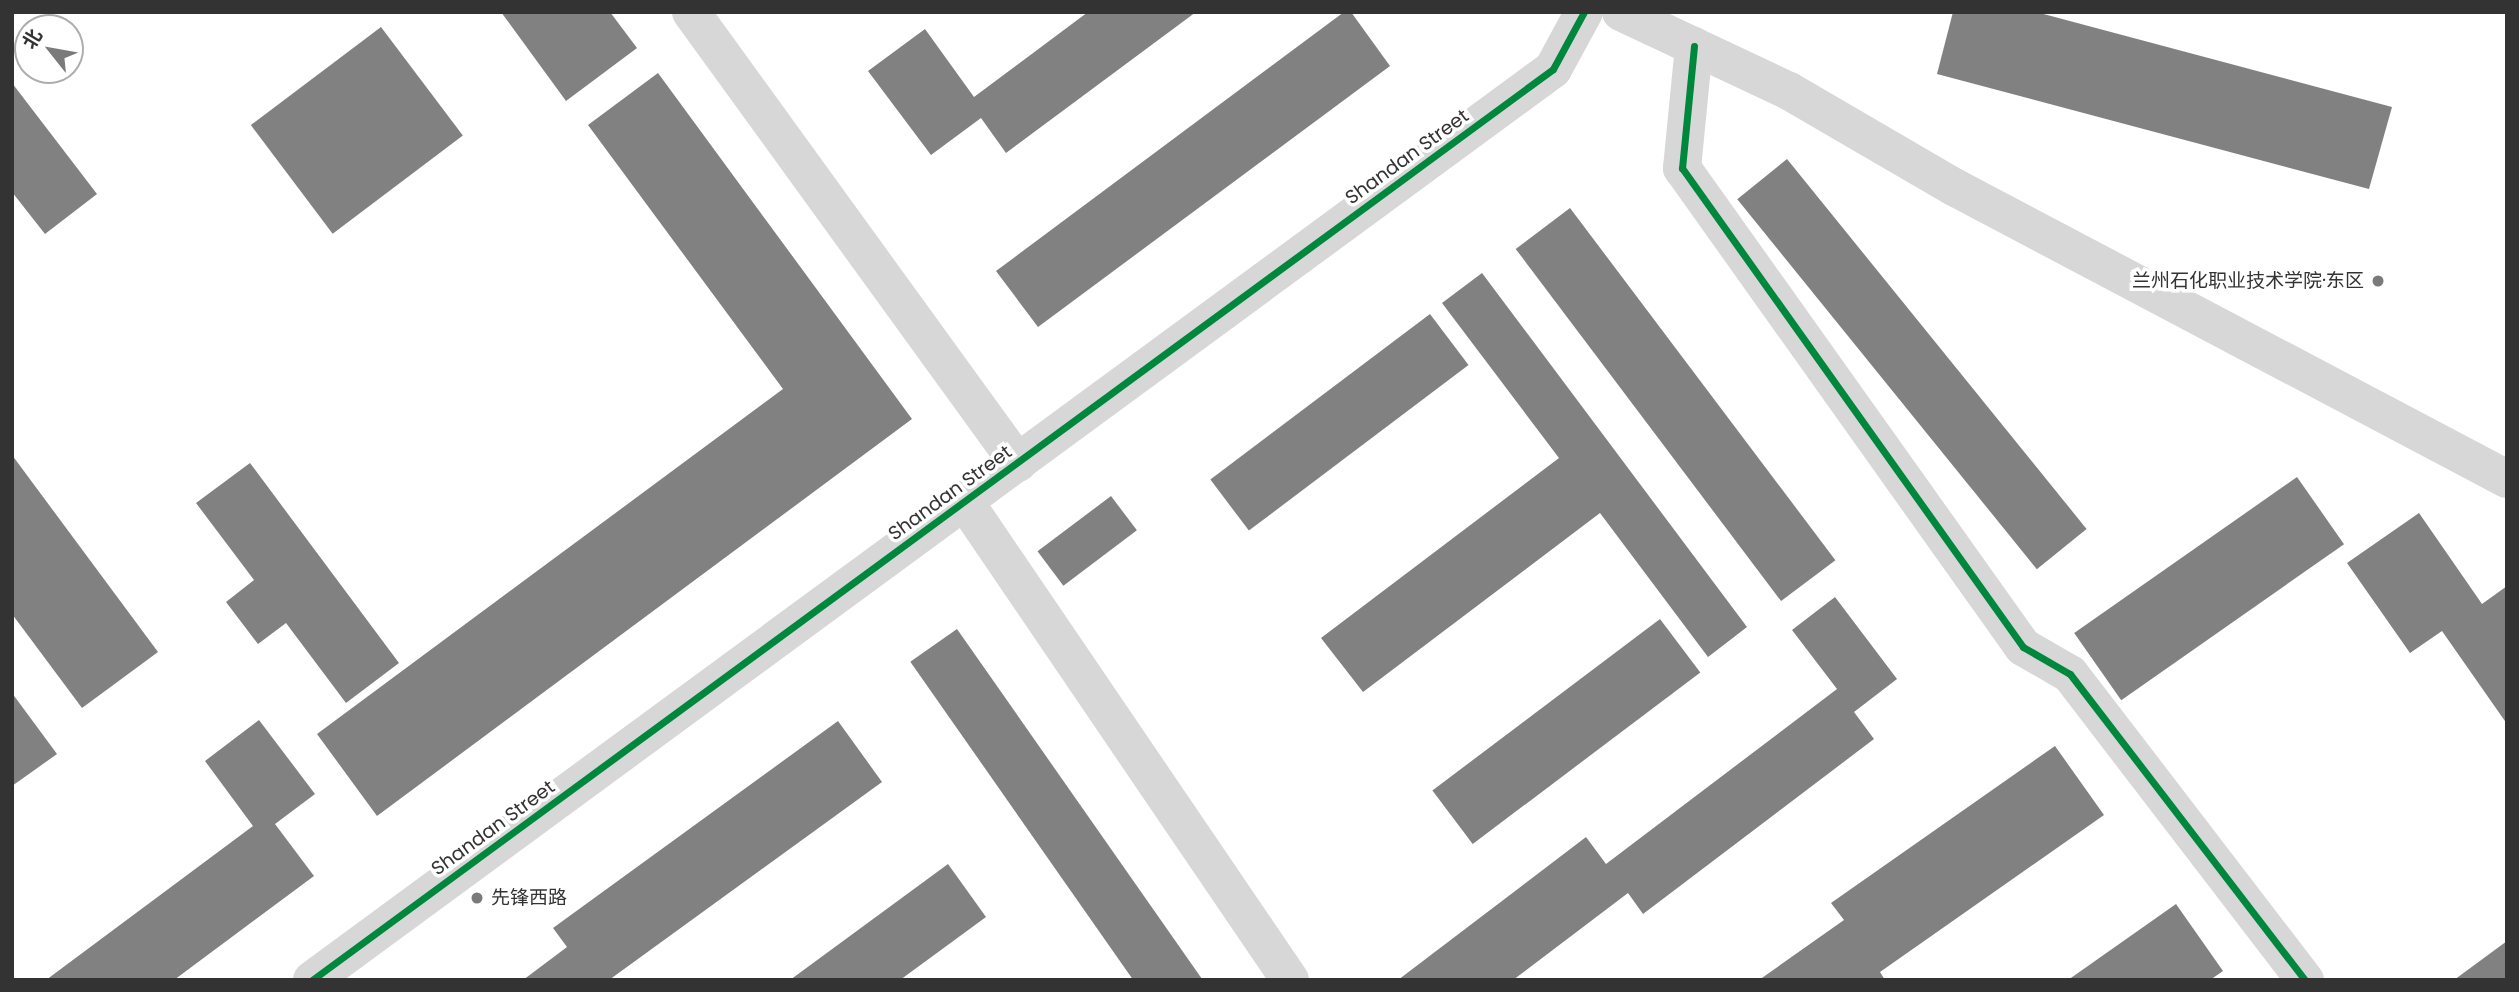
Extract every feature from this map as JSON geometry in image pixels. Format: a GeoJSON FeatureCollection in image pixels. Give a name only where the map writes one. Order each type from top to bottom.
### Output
{"type":"FeatureCollection","features":[{"type":"Feature","properties":{"kind":"street"},"geometry":{"type":"LineString","coordinates":[[691,12],[1018,463]]}},
{"type":"Feature","properties":{"kind":"street","name":"Shandan Street"},"geometry":{"type":"LineString","coordinates":[[312,980],[1553,69],[1584,12]]}},
{"type":"Feature","properties":{"kind":"street"},"geometry":{"type":"LineString","coordinates":[[1621,12],[1789,91],[1954,187],[2507,479]]}},
{"type":"Feature","properties":{"kind":"street"},"geometry":{"type":"LineString","coordinates":[[1694,47],[1682,168],[2023,647],[2070,674],[2305,980]]}},
{"type":"Feature","properties":{"kind":"street"},"geometry":{"type":"LineString","coordinates":[[965,502],[1290,980]]}},
{"type":"Feature","properties":{"kind":"building"},"geometry":{"type":"Polygon","coordinates":[[[501,12],[610,12],[637,48],[566,101],[501,12]]]}},
{"type":"Feature","properties":{"kind":"building"},"geometry":{"type":"Polygon","coordinates":[[[1088,12],[1196,12],[1006,153],[981,118],[931,155],[868,71],[925,29],[974,97],[1088,12]]]}},
{"type":"Feature","properties":{"kind":"building"},"geometry":{"type":"Polygon","coordinates":[[[1344,12],[1351,12],[1390,66],[1038,327],[996,271],[1344,12]]]}},
{"type":"Feature","properties":{"kind":"building"},"geometry":{"type":"Polygon","coordinates":[[[1953,12],[2036,12],[2392,107],[2369,189],[1937,74],[1953,12]]]}},
{"type":"Feature","properties":{"kind":"building"},"geometry":{"type":"Polygon","coordinates":[[[381,27],[463,136],[333,234],[251,125],[381,27]]]}},
{"type":"Feature","properties":{"kind":"building"},"geometry":{"type":"Polygon","coordinates":[[[658,73],[912,419],[377,816],[317,734],[783,389],[588,125],[658,73]]]}},
{"type":"Feature","properties":{"kind":"building"},"geometry":{"type":"Polygon","coordinates":[[[12,83],[97,194],[45,234],[12,192],[12,83]]]}},
{"type":"Feature","properties":{"kind":"building"},"geometry":{"type":"Polygon","coordinates":[[[1787,159],[2087,529],[2037,569],[1737,199],[1787,159]]]}},
{"type":"Feature","properties":{"kind":"building"},"geometry":{"type":"Polygon","coordinates":[[[1570,208],[1835,560],[1781,601],[1516,249],[1570,208]]]}},
{"type":"Feature","properties":{"kind":"building"},"geometry":{"type":"Polygon","coordinates":[[[1482,273],[1747,627],[1708,657],[1600,513],[1363,692],[1321,638],[1559,458],[1442,303],[1482,273]]]}},
{"type":"Feature","properties":{"kind":"building"},"geometry":{"type":"Polygon","coordinates":[[[1430,314],[1469,365],[1249,531],[1210,479],[1430,314]]]}},
{"type":"Feature","properties":{"kind":"building"},"geometry":{"type":"Polygon","coordinates":[[[12,455],[158,652],[82,708],[12,614],[12,455]]]}},
{"type":"Feature","properties":{"kind":"building"},"geometry":{"type":"Polygon","coordinates":[[[250,463],[399,663],[346,703],[286,623],[258,644],[226,602],[254,580],[196,503],[250,463]]]}},
{"type":"Feature","properties":{"kind":"building"},"geometry":{"type":"Polygon","coordinates":[[[2297,477],[2344,544],[2121,700],[2074,633],[2297,477]]]}},
{"type":"Feature","properties":{"kind":"building"},"geometry":{"type":"Polygon","coordinates":[[[1111,496],[1137,530],[1063,586],[1038,551],[1111,496]]]}},
{"type":"Feature","properties":{"kind":"building"},"geometry":{"type":"Polygon","coordinates":[[[2419,513],[2482,604],[2507,586],[2507,724],[2442,631],[2410,653],[2347,563],[2419,513]]]}},
{"type":"Feature","properties":{"kind":"building"},"geometry":{"type":"Polygon","coordinates":[[[1835,597],[1897,679],[1854,712],[1874,739],[1643,914],[1628,893],[1513,980],[1398,980],[1586,837],[1606,864],[1837,689],[1792,630],[1835,597]]]}},
{"type":"Feature","properties":{"kind":"building"},"geometry":{"type":"Polygon","coordinates":[[[1660,619],[1700,673],[1473,844],[1432,791],[1660,619]]]}},
{"type":"Feature","properties":{"kind":"building"},"geometry":{"type":"Polygon","coordinates":[[[957,629],[1203,980],[1133,980],[910,662],[957,629]]]}},
{"type":"Feature","properties":{"kind":"building"},"geometry":{"type":"Polygon","coordinates":[[[12,693],[57,754],[12,786],[12,693]]]}},
{"type":"Feature","properties":{"kind":"building"},"geometry":{"type":"Polygon","coordinates":[[[259,720],[315,794],[275,824],[314,876],[174,980],[46,980],[253,826],[205,761],[259,720]]]}},
{"type":"Feature","properties":{"kind":"building"},"geometry":{"type":"Polygon","coordinates":[[[838,721],[882,782],[609,980],[523,980],[567,947],[553,928],[838,721]]]}},
{"type":"Feature","properties":{"kind":"building"},"geometry":{"type":"Polygon","coordinates":[[[2055,746],[2104,815],[1880,972],[1885,980],[1759,980],[1844,920],[1831,903],[2055,746]]]}},
{"type":"Feature","properties":{"kind":"building"},"geometry":{"type":"Polygon","coordinates":[[[948,864],[986,917],[900,980],[790,980],[948,864]]]}},
{"type":"Feature","properties":{"kind":"building"},"geometry":{"type":"Polygon","coordinates":[[[2176,904],[2223,971],[2210,980],[2068,980],[2176,904]]]}},
{"type":"Feature","properties":{"kind":"building"},"geometry":{"type":"Polygon","coordinates":[[[2507,941],[2507,980],[2454,980],[2507,941]]]}},
{"type":"Feature","properties":{"kind":"cycle path"},"geometry":{"type":"LineString","coordinates":[[312,980],[1553,69],[1584,12]]}},
{"type":"Feature","properties":{"kind":"cycle path"},"geometry":{"type":"LineString","coordinates":[[1694,46],[1682,168],[2023,647],[2070,674],[2305,980]]}},
{"type":"Feature","properties":{"kind":"place","name":"兰州石化职业技术学院·东区"},"geometry":{"type":"Point","coordinates":[2378,281]}},
{"type":"Feature","properties":{"kind":"place","name":"先锋西路"},"geometry":{"type":"Point","coordinates":[477,898]}}]}
